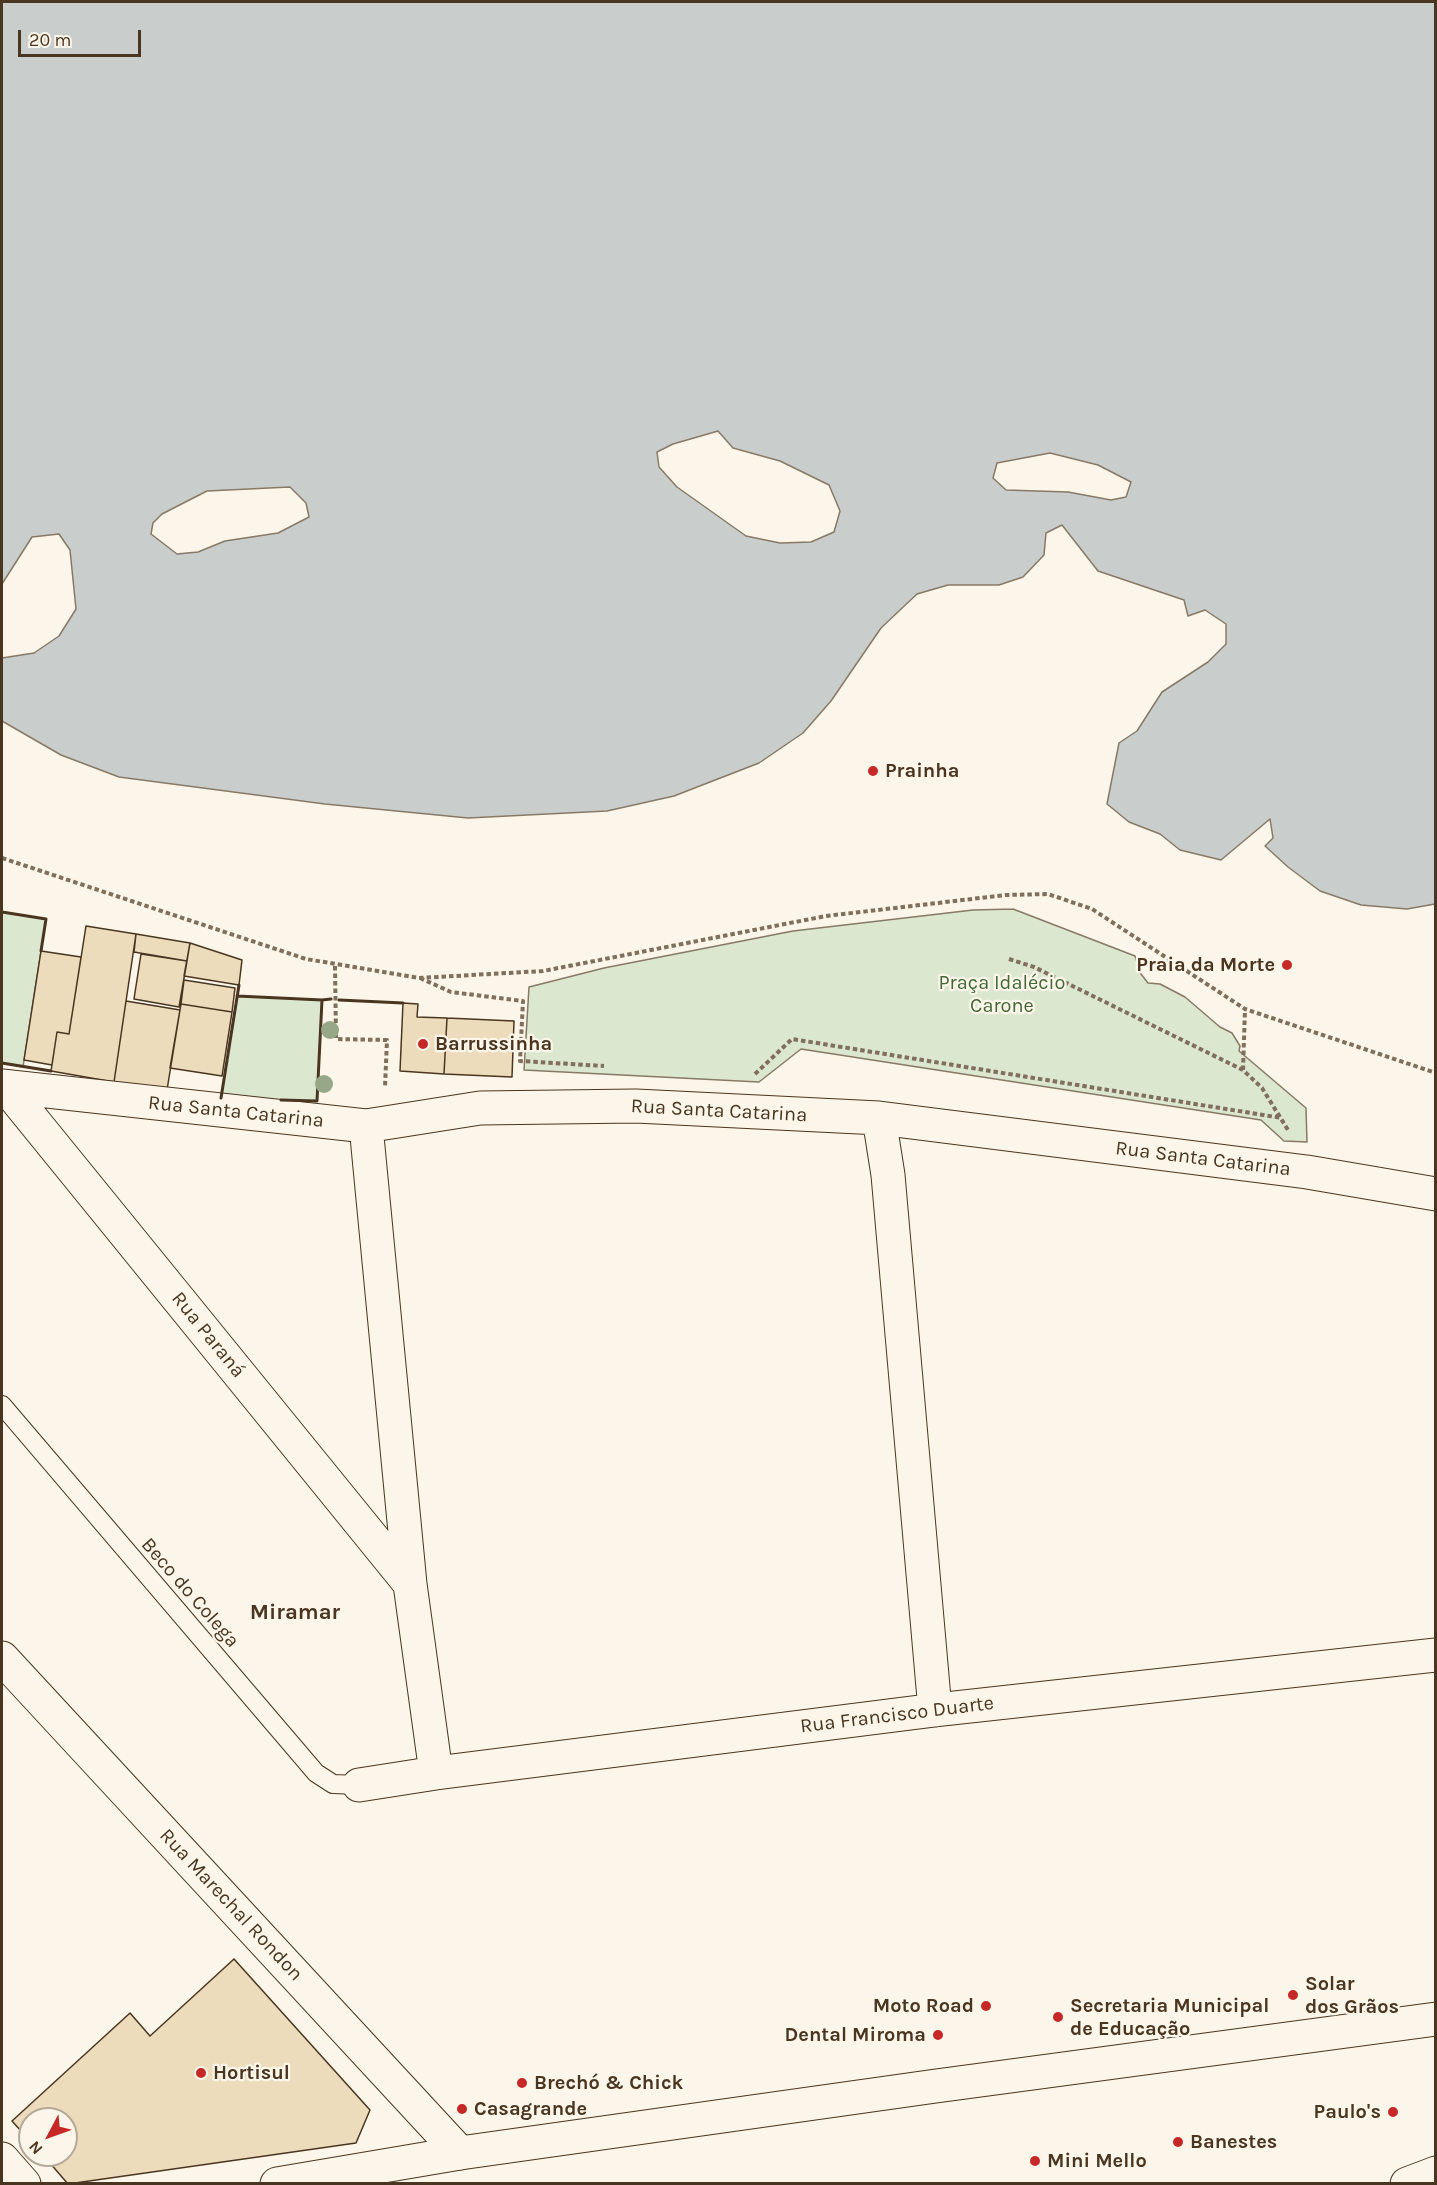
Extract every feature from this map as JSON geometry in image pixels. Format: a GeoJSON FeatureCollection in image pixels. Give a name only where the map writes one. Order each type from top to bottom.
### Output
{"type":"FeatureCollection","features":[{"type":"Feature","properties":{"kind":"street","name":"Rua Santa Catarina"},"geometry":{"type":"LineString","coordinates":[[4,1087],[374,1124],[480,1108],[614,1107],[879,1118],[1307,1172],[1436,1194]]}},
{"type":"Feature","properties":{"kind":"street","name":"Rua Paraná"},"geometry":{"type":"LineString","coordinates":[[4,1087],[410,1584]]}},
{"type":"Feature","properties":{"kind":"street"},"geometry":{"type":"LineString","coordinates":[[879,1118],[888,1175],[935,1710]]}},
{"type":"Feature","properties":{"kind":"street"},"geometry":{"type":"LineString","coordinates":[[374,1124],[410,1584],[436,1773]]}},
{"type":"Feature","properties":{"kind":"street","name":"Rua Francisco Duarte"},"geometry":{"type":"LineString","coordinates":[[359,1785],[436,1773],[935,1710],[1436,1655]]}},
{"type":"Feature","properties":{"kind":"street","name":"Rua Marechal Rondon"},"geometry":{"type":"LineString","coordinates":[[2,1658],[460,2153]]}},
{"type":"Feature","properties":{"kind":"street"},"geometry":{"type":"LineString","coordinates":[[277,2184],[362,2177],[460,2153],[1436,2019]]}},
{"type":"Feature","properties":{"kind":"street"},"geometry":{"type":"LineString","coordinates":[[2,2159],[24,2184]]}},
{"type":"Feature","properties":{"kind":"street"},"geometry":{"type":"LineString","coordinates":[[1407,2184],[1436,2173]]}},
{"type":"Feature","properties":{"kind":"lane","name":"Beco do Colega"},"geometry":{"type":"LineString","coordinates":[[2,1405],[316,1773],[333,1784],[359,1785]]}},
{"type":"Feature","properties":{"kind":"path"},"geometry":{"type":"LineString","coordinates":[[2,858],[306,960],[419,978],[543,971],[826,916],[1006,895],[1048,894],[1092,909],[1245,1009],[1436,1073]]}},
{"type":"Feature","properties":{"kind":"path"},"geometry":{"type":"LineString","coordinates":[[1009,958],[1034,967],[1243,1070],[1262,1088],[1282,1118],[1307,1172]]}},
{"type":"Feature","properties":{"kind":"path"},"geometry":{"type":"LineString","coordinates":[[335,966],[336,1039],[387,1040],[374,1124]]}},
{"type":"Feature","properties":{"kind":"path"},"geometry":{"type":"LineString","coordinates":[[419,978],[451,992],[523,1001],[520,1061],[614,1066]]}},
{"type":"Feature","properties":{"kind":"path"},"geometry":{"type":"LineString","coordinates":[[1243,1070],[1245,1009]]}},
{"type":"Feature","properties":{"kind":"path"},"geometry":{"type":"LineString","coordinates":[[743,1074],[754,1075],[792,1040],[1282,1118]]}},
{"type":"Feature","properties":{"kind":"green space","name":"Praça Idalécio Carone"},"geometry":{"type":"Polygon","coordinates":[[[1013,909],[1135,956],[1141,974],[1148,983],[1160,984],[1185,997],[1220,1027],[1232,1033],[1240,1046],[1239,1051],[1306,1108],[1307,1142],[1284,1141],[1261,1120],[801,1049],[759,1082],[524,1070],[529,987],[604,968],[793,931],[973,910],[1013,909]]]}},
{"type":"Feature","properties":{"kind":"green space"},"geometry":{"type":"Polygon","coordinates":[[[2,912],[46,919],[23,1067],[2,1063],[2,912]]]}},
{"type":"Feature","properties":{"kind":"green space"},"geometry":{"type":"Polygon","coordinates":[[[237,996],[322,1000],[317,1101],[221,1099],[237,996]]]}},
{"type":"Feature","properties":{"kind":"shaded area"},"geometry":{"type":"Polygon","coordinates":[[[2,2],[1435,2],[1435,904],[1407,909],[1361,905],[1320,891],[1265,846],[1273,838],[1270,819],[1221,860],[1180,850],[1160,834],[1129,822],[1107,804],[1119,743],[1137,731],[1162,692],[1208,662],[1226,644],[1226,624],[1205,610],[1188,616],[1184,600],[1098,571],[1062,525],[1046,533],[1044,555],[1023,577],[999,585],[948,585],[917,594],[881,628],[831,701],[803,733],[759,763],[674,796],[607,811],[468,818],[325,804],[119,777],[61,755],[2,721],[2,658],[34,653],[59,636],[76,609],[70,550],[59,534],[32,537],[2,584],[2,2]],[[718,431],[673,444],[657,452],[659,467],[677,487],[746,536],[780,543],[811,542],[834,532],[840,511],[829,485],[780,461],[733,448],[718,431]],[[1050,453],[997,463],[993,478],[1006,490],[1068,492],[1111,500],[1126,497],[1131,482],[1098,465],[1050,453]],[[290,487],[207,491],[162,514],[153,523],[151,534],[177,554],[198,552],[225,541],[278,533],[309,517],[306,503],[290,487]]]}},
{"type":"Feature","properties":{"kind":"building"},"geometry":{"type":"Polygon","coordinates":[[[86,926],[136,934],[114,1082],[51,1071],[57,1032],[69,1034],[86,926]]]}},
{"type":"Feature","properties":{"kind":"building"},"geometry":{"type":"Polygon","coordinates":[[[136,934],[190,943],[187,961],[134,952],[136,934]]]}},
{"type":"Feature","properties":{"kind":"building"},"geometry":{"type":"Polygon","coordinates":[[[190,943],[242,960],[239,985],[184,976],[190,943]]]}},
{"type":"Feature","properties":{"kind":"building"},"geometry":{"type":"Polygon","coordinates":[[[41,951],[81,957],[69,1034],[57,1032],[52,1065],[24,1060],[41,951]]]}},
{"type":"Feature","properties":{"kind":"building"},"geometry":{"type":"Polygon","coordinates":[[[141,954],[187,961],[179,1007],[134,999],[141,954]]]}},
{"type":"Feature","properties":{"kind":"building"},"geometry":{"type":"Polygon","coordinates":[[[184,980],[235,988],[232,1012],[181,1004],[184,980]]]}},
{"type":"Feature","properties":{"kind":"building"},"geometry":{"type":"Polygon","coordinates":[[[126,1001],[180,1010],[167,1090],[114,1082],[126,1001]]]}},
{"type":"Feature","properties":{"kind":"building"},"geometry":{"type":"Polygon","coordinates":[[[403,1003],[418,1004],[417,1017],[447,1018],[444,1074],[400,1071],[403,1003]]]}},
{"type":"Feature","properties":{"kind":"building"},"geometry":{"type":"Polygon","coordinates":[[[181,1004],[232,1012],[222,1076],[170,1068],[181,1004]]]}},
{"type":"Feature","properties":{"kind":"building"},"geometry":{"type":"Polygon","coordinates":[[[447,1018],[514,1021],[512,1077],[444,1074],[447,1018]]]}},
{"type":"Feature","properties":{"kind":"building","name":"Hortisul"},"geometry":{"type":"Polygon","coordinates":[[[234,1959],[370,2110],[356,2143],[68,2184],[53,2167],[78,2167],[78,2107],[27,2107],[130,2013],[150,2036],[234,1959]]]}},
{"type":"Feature","properties":{"kind":"building","name":"Hortisul"},"geometry":{"type":"Polygon","coordinates":[[[18,2116],[18,2128],[12,2121],[18,2116]]]}},
{"type":"Feature","properties":{"kind":"wall"},"geometry":{"type":"LineString","coordinates":[[2,912],[46,919],[41,951]]}},
{"type":"Feature","properties":{"kind":"wall"},"geometry":{"type":"LineString","coordinates":[[221,1098],[239,985]]}},
{"type":"Feature","properties":{"kind":"wall"},"geometry":{"type":"LineString","coordinates":[[237,996],[322,1000]]}},
{"type":"Feature","properties":{"kind":"wall"},"geometry":{"type":"LineString","coordinates":[[281,1100],[317,1101],[322,1000],[331,999]]}},
{"type":"Feature","properties":{"kind":"wall"},"geometry":{"type":"LineString","coordinates":[[339,1000],[403,1003]]}},
{"type":"Feature","properties":{"kind":"wall"},"geometry":{"type":"LineString","coordinates":[[2,1063],[51,1071]]}},
{"type":"Feature","properties":{"kind":"place","name":"Prainha"},"geometry":{"type":"Point","coordinates":[873,771]}},
{"type":"Feature","properties":{"kind":"place","name":"Praia da Morte"},"geometry":{"type":"Point","coordinates":[1287,965]}},
{"type":"Feature","properties":{"kind":"place","name":"Barrussinha"},"geometry":{"type":"Point","coordinates":[423,1044]}},
{"type":"Feature","properties":{"kind":"place","name":"Solar dos Grãos"},"geometry":{"type":"Point","coordinates":[1293,1995]}},
{"type":"Feature","properties":{"kind":"place","name":"Moto Road"},"geometry":{"type":"Point","coordinates":[986,2006]}},
{"type":"Feature","properties":{"kind":"place","name":"Secretaria Municipal de Educação"},"geometry":{"type":"Point","coordinates":[1058,2017]}},
{"type":"Feature","properties":{"kind":"place","name":"Dental Miroma"},"geometry":{"type":"Point","coordinates":[938,2035]}},
{"type":"Feature","properties":{"kind":"place","name":"Hortisul"},"geometry":{"type":"Point","coordinates":[201,2073]}},
{"type":"Feature","properties":{"kind":"place","name":"Brechó & Chick"},"geometry":{"type":"Point","coordinates":[522,2083]}},
{"type":"Feature","properties":{"kind":"place","name":"Casagrande"},"geometry":{"type":"Point","coordinates":[462,2109]}},
{"type":"Feature","properties":{"kind":"place","name":"Paulo's"},"geometry":{"type":"Point","coordinates":[1393,2112]}},
{"type":"Feature","properties":{"kind":"place","name":"Banestes"},"geometry":{"type":"Point","coordinates":[1178,2142]}},
{"type":"Feature","properties":{"kind":"place","name":"Mini Mello"},"geometry":{"type":"Point","coordinates":[1035,2161]}},
{"type":"Feature","properties":{"kind":"district","name":"Miramar"},"geometry":{"type":"Point","coordinates":[295,1613]}}]}
